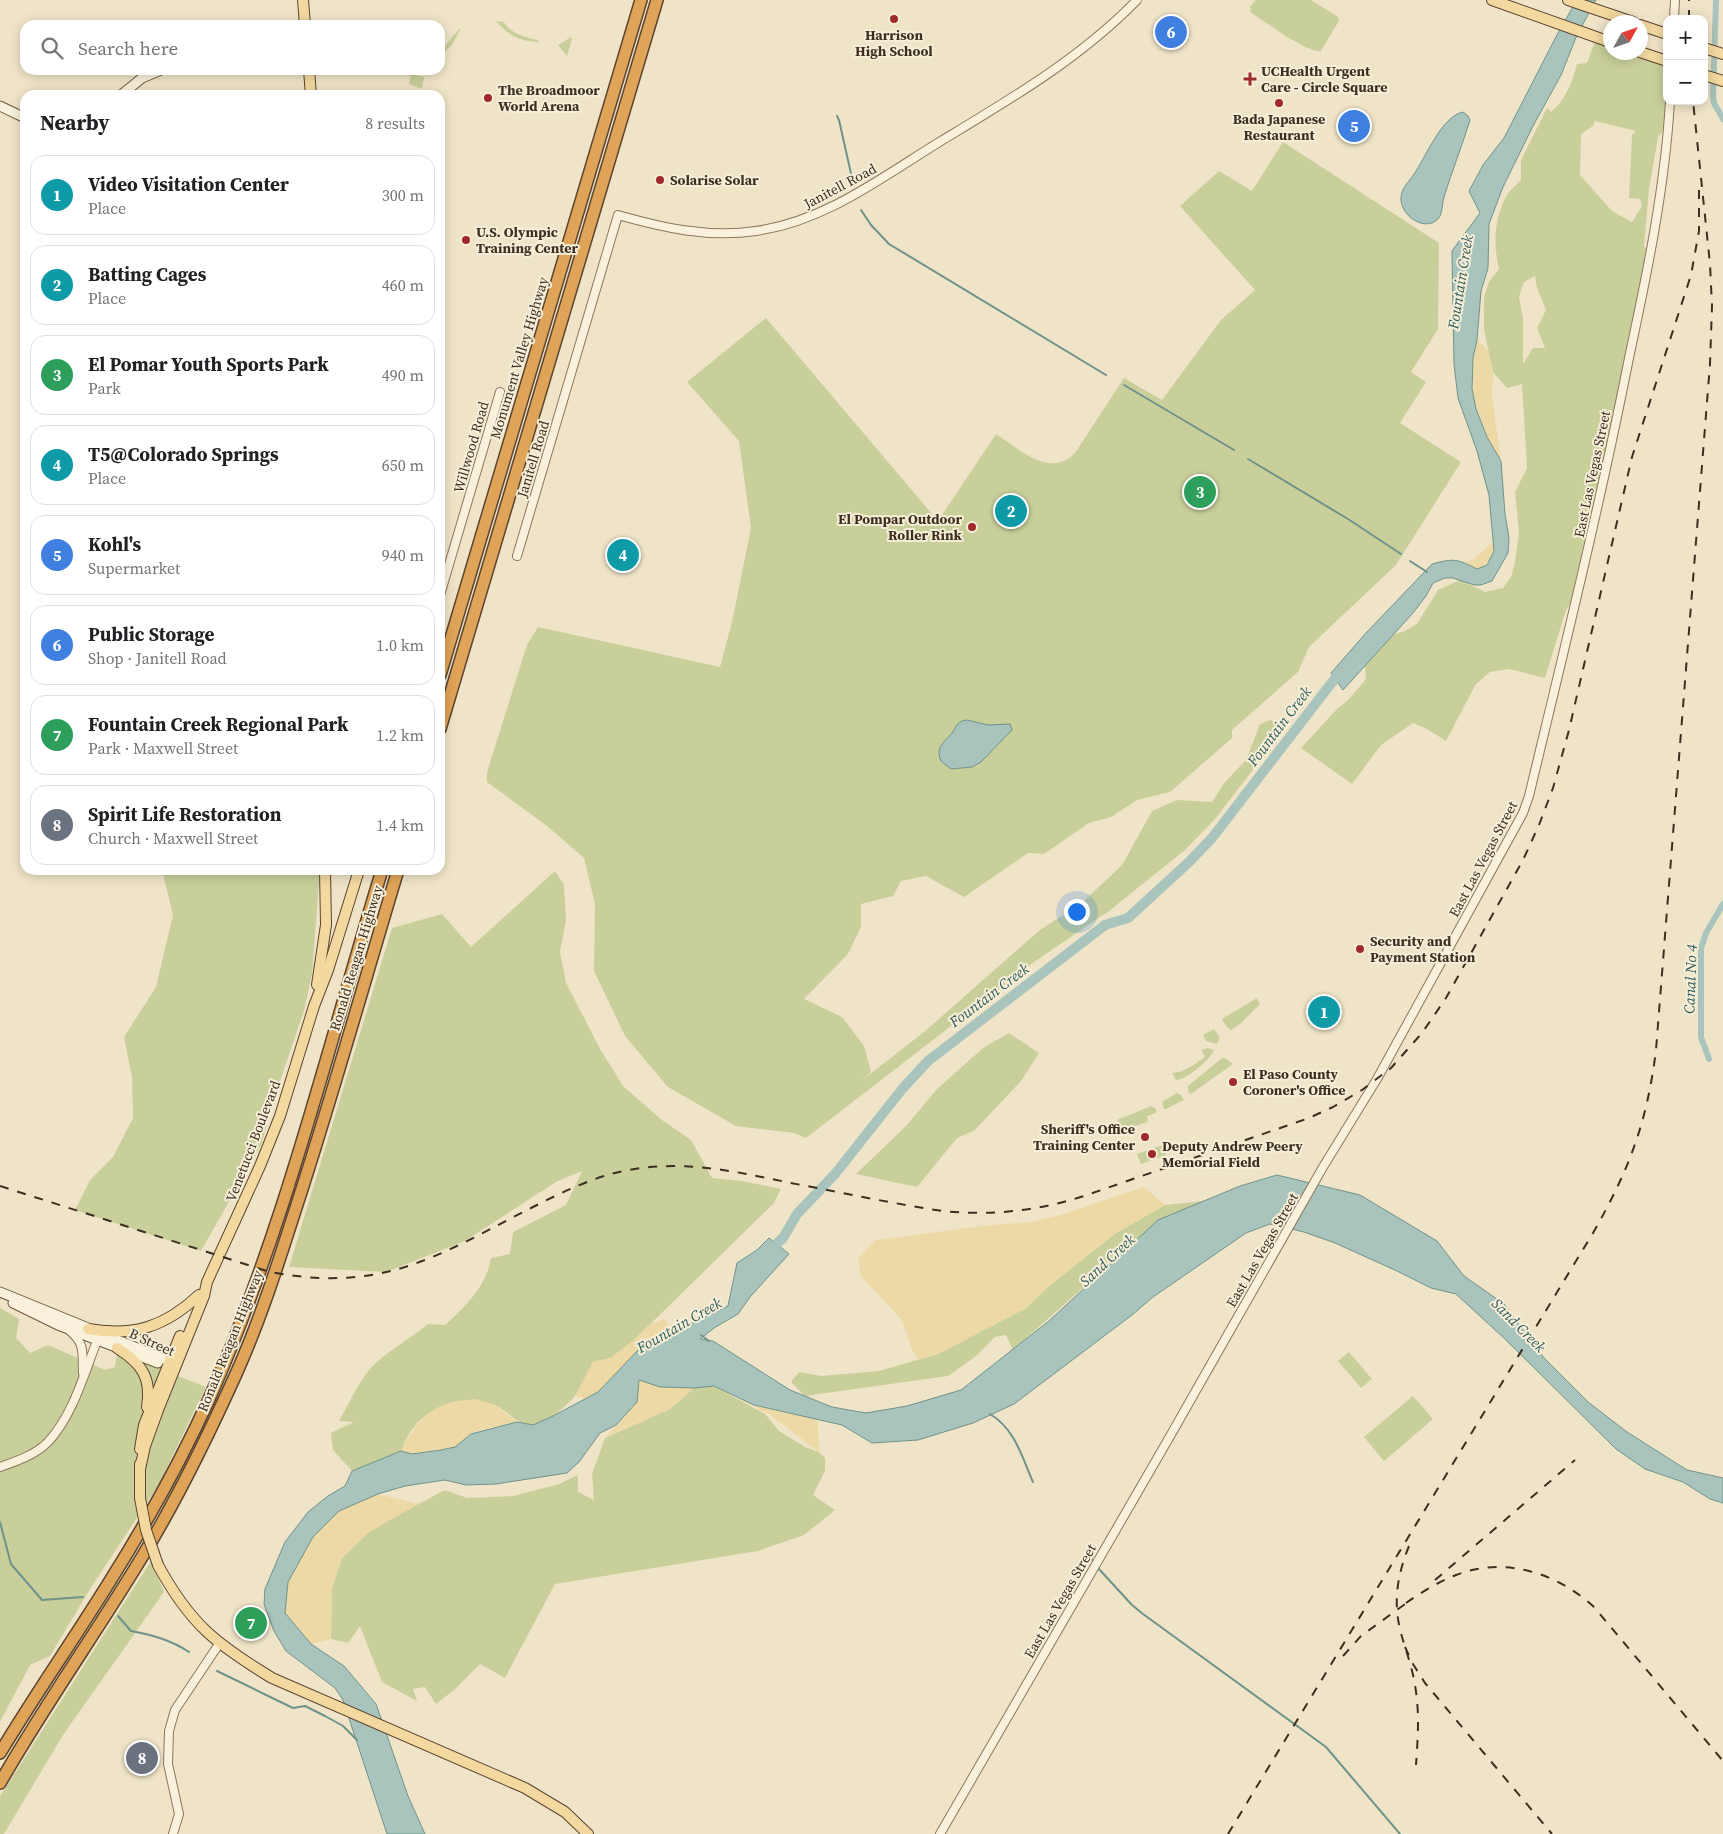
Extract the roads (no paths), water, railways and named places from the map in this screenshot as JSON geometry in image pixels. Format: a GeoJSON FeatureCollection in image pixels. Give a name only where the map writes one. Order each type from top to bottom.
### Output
{"type":"FeatureCollection","features":[{"type":"Feature","properties":{"kind":"highway","name":"Monument Valley Highway"},"geometry":{"type":"LineString","coordinates":[[445,658],[641,0]]}},
{"type":"Feature","properties":{"kind":"highway"},"geometry":{"type":"LineString","coordinates":[[445,712],[657,0]]}},
{"type":"Feature","properties":{"kind":"highway","name":"Ronald Reagan Highway"},"geometry":{"type":"LineString","coordinates":[[0,1753],[133,1544],[182,1455],[209,1398],[235,1338],[267,1251],[380,875]]}},
{"type":"Feature","properties":{"kind":"highway","name":"Ronald Reagan Highway"},"geometry":{"type":"LineString","coordinates":[[0,1783],[161,1525],[207,1436],[238,1370],[266,1296],[318,1140],[397,875]]}},
{"type":"Feature","properties":{"kind":"main road"},"geometry":{"type":"LineString","coordinates":[[303,0],[305,20]]}},
{"type":"Feature","properties":{"kind":"main road"},"geometry":{"type":"LineString","coordinates":[[1492,0],[1603,40]]}},
{"type":"Feature","properties":{"kind":"main road"},"geometry":{"type":"LineString","coordinates":[[1568,0],[1612,15]]}},
{"type":"Feature","properties":{"kind":"main road"},"geometry":{"type":"LineString","coordinates":[[1648,28],[1663,33]]}},
{"type":"Feature","properties":{"kind":"main road"},"geometry":{"type":"LineString","coordinates":[[1708,49],[1723,54]]}},
{"type":"Feature","properties":{"kind":"main road"},"geometry":{"type":"LineString","coordinates":[[1648,55],[1664,60]]}},
{"type":"Feature","properties":{"kind":"main road"},"geometry":{"type":"LineString","coordinates":[[127,90],[142,78],[149,75]]}},
{"type":"Feature","properties":{"kind":"main road"},"geometry":{"type":"LineString","coordinates":[[309,75],[311,90]]}},
{"type":"Feature","properties":{"kind":"main road"},"geometry":{"type":"LineString","coordinates":[[1708,76],[1723,81]]}},
{"type":"Feature","properties":{"kind":"main road"},"geometry":{"type":"LineString","coordinates":[[0,106],[20,116]]}},
{"type":"Feature","properties":{"kind":"main road","name":"Venetucci Boulevard"},"geometry":{"type":"LineString","coordinates":[[314,1006],[324,940],[326,875]]}},
{"type":"Feature","properties":{"kind":"main road","name":"Venetucci Boulevard"},"geometry":{"type":"LineString","coordinates":[[171,1365],[199,1295],[207,1282],[260,1166],[280,1116],[357,875]]}},
{"type":"Feature","properties":{"kind":"main road","name":"Venetucci Boulevard"},"geometry":{"type":"LineString","coordinates":[[171,1365],[204,1296],[207,1282]]}},
{"type":"Feature","properties":{"kind":"main road","name":"B Street"},"geometry":{"type":"LineString","coordinates":[[0,1294],[88,1328],[171,1365]]}},
{"type":"Feature","properties":{"kind":"main road","name":"B Street"},"geometry":{"type":"LineString","coordinates":[[0,1294],[34,1314],[67,1328],[117,1348],[171,1365]]}},
{"type":"Feature","properties":{"kind":"main road"},"geometry":{"type":"LineString","coordinates":[[88,1328],[120,1332],[147,1328],[163,1322],[178,1313],[199,1295]]}},
{"type":"Feature","properties":{"kind":"main road"},"geometry":{"type":"LineString","coordinates":[[117,1348],[137,1363],[147,1378],[148,1400],[140,1444],[140,1498],[146,1530],[158,1565],[187,1612],[219,1644],[233,1655],[272,1678],[535,1793],[565,1812],[588,1834]]}},
{"type":"Feature","properties":{"kind":"main road"},"geometry":{"type":"LineString","coordinates":[[144,1425],[171,1365]]}},
{"type":"Feature","properties":{"kind":"main road"},"geometry":{"type":"LineString","coordinates":[[140,1469],[145,1446],[171,1365]]}},
{"type":"Feature","properties":{"kind":"street","name":"Janitell Road"},"geometry":{"type":"LineString","coordinates":[[517,556],[618,215],[664,228],[706,234],[757,231],[816,215],[878,181],[1051,72],[1098,35],[1137,0]]}},
{"type":"Feature","properties":{"kind":"street"},"geometry":{"type":"LineString","coordinates":[[1674,0],[1674,15]]}},
{"type":"Feature","properties":{"kind":"street","name":"East Las Vegas Street"},"geometry":{"type":"LineString","coordinates":[[940,1834],[1220,1349],[1323,1166],[1377,1079],[1516,830],[1529,796],[1587,557],[1620,405],[1656,217],[1665,158],[1670,105]]}},
{"type":"Feature","properties":{"kind":"street","name":"Willwood Road"},"geometry":{"type":"LineString","coordinates":[[445,578],[500,392]]}},
{"type":"Feature","properties":{"kind":"street"},"geometry":{"type":"LineString","coordinates":[[67,1328],[77,1337],[82,1347],[83,1375]]}},
{"type":"Feature","properties":{"kind":"street"},"geometry":{"type":"LineString","coordinates":[[0,1467],[25,1458],[47,1443],[68,1412],[97,1340]]}},
{"type":"Feature","properties":{"kind":"street"},"geometry":{"type":"LineString","coordinates":[[173,1834],[179,1814],[168,1764],[169,1730],[175,1710],[219,1644]]}},
{"type":"Feature","properties":{"kind":"water"},"geometry":{"type":"Polygon","coordinates":[[[1577,0],[1596,0],[1577,35],[1561,75],[1503,187],[1489,224],[1488,268],[1481,291],[1477,340],[1473,358],[1472,389],[1476,409],[1487,437],[1501,461],[1509,538],[1508,553],[1492,581],[1481,585],[1474,585],[1453,578],[1445,578],[1433,583],[1413,613],[1343,690],[1331,673],[1365,634],[1432,564],[1455,560],[1477,569],[1487,565],[1494,551],[1489,495],[1477,451],[1458,398],[1454,364],[1452,251],[1480,213],[1469,191],[1483,165],[1504,138],[1577,0]]]}},
{"type":"Feature","properties":{"kind":"water"},"geometry":{"type":"Polygon","coordinates":[[[1463,112],[1470,120],[1444,197],[1441,214],[1432,223],[1420,223],[1404,210],[1401,203],[1403,190],[1441,129],[1455,115],[1463,112]]]}},
{"type":"Feature","properties":{"kind":"water"},"geometry":{"type":"Polygon","coordinates":[[[967,720],[988,725],[1010,724],[1012,730],[981,762],[972,767],[951,769],[941,761],[939,752],[943,743],[958,724],[961,721],[967,720]]]}},
{"type":"Feature","properties":{"kind":"water"},"geometry":{"type":"Polygon","coordinates":[[[1277,1175],[1360,1195],[1437,1241],[1464,1276],[1504,1304],[1544,1358],[1588,1402],[1627,1432],[1687,1470],[1723,1478],[1723,1503],[1710,1499],[1683,1482],[1645,1469],[1616,1449],[1505,1339],[1456,1294],[1431,1288],[1335,1243],[1304,1232],[1270,1224],[1246,1233],[1153,1297],[1014,1404],[973,1423],[918,1440],[872,1443],[842,1425],[754,1405],[714,1386],[694,1388],[660,1387],[639,1380],[637,1402],[616,1425],[600,1433],[579,1462],[567,1473],[496,1484],[466,1485],[445,1480],[405,1486],[378,1494],[339,1511],[313,1537],[288,1582],[285,1613],[311,1644],[344,1666],[376,1704],[408,1796],[425,1834],[387,1834],[343,1700],[335,1688],[286,1651],[274,1631],[264,1604],[265,1589],[285,1542],[308,1512],[328,1496],[345,1486],[352,1471],[401,1451],[412,1454],[441,1450],[455,1447],[471,1434],[517,1422],[533,1425],[598,1392],[641,1347],[728,1306],[737,1263],[757,1250],[769,1238],[789,1254],[750,1297],[738,1314],[700,1339],[713,1341],[790,1390],[832,1407],[866,1413],[907,1406],[961,1390],[1049,1321],[1158,1220],[1240,1186],[1277,1175]]]}},
{"type":"Feature","properties":{"kind":"waterway","name":"Canal No 4"},"geometry":{"type":"LineString","coordinates":[[1716,0],[1713,97],[1714,103],[1723,119]]}},
{"type":"Feature","properties":{"kind":"waterway"},"geometry":{"type":"LineString","coordinates":[[837,116],[852,178]]}},
{"type":"Feature","properties":{"kind":"waterway"},"geometry":{"type":"LineString","coordinates":[[861,210],[871,225],[889,244],[1106,375]]}},
{"type":"Feature","properties":{"kind":"waterway"},"geometry":{"type":"LineString","coordinates":[[1124,385],[1234,450]]}},
{"type":"Feature","properties":{"kind":"waterway"},"geometry":{"type":"LineString","coordinates":[[1248,459],[1348,519],[1401,554]]}},
{"type":"Feature","properties":{"kind":"waterway"},"geometry":{"type":"LineString","coordinates":[[1410,561],[1427,572]]}},
{"type":"Feature","properties":{"kind":"waterway","name":"Fountain Creek"},"geometry":{"type":"LineString","coordinates":[[768,1252],[783,1238],[797,1214],[835,1174],[903,1088],[928,1061],[1105,925],[1128,918],[1189,862],[1212,838],[1343,668]]}},
{"type":"Feature","properties":{"kind":"waterway","name":"Canal No 4"},"geometry":{"type":"LineString","coordinates":[[1709,1059],[1701,1037],[1701,948],[1706,933],[1723,904]]}},
{"type":"Feature","properties":{"kind":"waterway","name":"Sand Creek"},"geometry":{"type":"LineString","coordinates":[[701,1335],[709,1341]]}},
{"type":"Feature","properties":{"kind":"waterway"},"geometry":{"type":"LineString","coordinates":[[990,1414],[999,1420],[1012,1436],[1033,1482]]}},
{"type":"Feature","properties":{"kind":"waterway"},"geometry":{"type":"LineString","coordinates":[[0,1522],[11,1564],[42,1600],[83,1597]]}},
{"type":"Feature","properties":{"kind":"waterway"},"geometry":{"type":"LineString","coordinates":[[1086,1553],[1094,1562]]}},
{"type":"Feature","properties":{"kind":"waterway"},"geometry":{"type":"LineString","coordinates":[[1098,1568],[1132,1605],[1143,1614],[1326,1747],[1400,1834]]}},
{"type":"Feature","properties":{"kind":"waterway"},"geometry":{"type":"LineString","coordinates":[[118,1616],[131,1631],[161,1638],[189,1652]]}},
{"type":"Feature","properties":{"kind":"waterway"},"geometry":{"type":"LineString","coordinates":[[217,1671],[293,1708],[305,1706],[343,1726],[357,1740]]}},
{"type":"Feature","properties":{"kind":"railway"},"geometry":{"type":"LineString","coordinates":[[1689,0],[1689,15]]}},
{"type":"Feature","properties":{"kind":"railway"},"geometry":{"type":"LineString","coordinates":[[1228,1834],[1593,1233],[1617,1188],[1642,1123],[1656,1050],[1710,364],[1712,306],[1710,264],[1693,105]]}},
{"type":"Feature","properties":{"kind":"railway"},"geometry":{"type":"LineString","coordinates":[[0,1186],[270,1272],[322,1278],[357,1277],[391,1271],[424,1260],[455,1247],[579,1185],[603,1176],[649,1167],[689,1167],[728,1171],[942,1211],[978,1213],[1031,1209],[1084,1196],[1309,1118],[1362,1090],[1391,1068],[1422,1033],[1446,998],[1523,860],[1553,788],[1569,730],[1632,457],[1691,275],[1699,231],[1699,190]]}},
{"type":"Feature","properties":{"kind":"railway"},"geometry":{"type":"LineString","coordinates":[[1435,1580],[1575,1460]]}},
{"type":"Feature","properties":{"kind":"railway"},"geometry":{"type":"LineString","coordinates":[[1409,1546],[1399,1576],[1397,1608],[1400,1629],[1416,1691],[1418,1722],[1416,1765]]}},
{"type":"Feature","properties":{"kind":"railway"},"geometry":{"type":"LineString","coordinates":[[1406,1603],[1456,1575],[1493,1567],[1530,1571],[1564,1585],[1594,1607],[1723,1761]]}},
{"type":"Feature","properties":{"kind":"railway"},"geometry":{"type":"LineString","coordinates":[[1343,1656],[1361,1636],[1412,1599]]}},
{"type":"Feature","properties":{"kind":"railway"},"geometry":{"type":"LineString","coordinates":[[1405,1647],[1425,1683],[1552,1834]]}},
{"type":"Feature","properties":{"kind":"place","name":"Harrison High School"},"geometry":{"type":"Point","coordinates":[894,19]}},
{"type":"Feature","properties":{"kind":"place","name":"Public Storage"},"geometry":{"type":"Point","coordinates":[1171,32]}},
{"type":"Feature","properties":{"kind":"place","name":"UCHealth Urgent Care - Circle Square"},"geometry":{"type":"Point","coordinates":[1250,79]}},
{"type":"Feature","properties":{"kind":"place","name":"The Broadmoor World Arena"},"geometry":{"type":"Point","coordinates":[488,98]}},
{"type":"Feature","properties":{"kind":"place","name":"Bada Japanese Restaurant"},"geometry":{"type":"Point","coordinates":[1279,103]}},
{"type":"Feature","properties":{"kind":"place","name":"Kohl's"},"geometry":{"type":"Point","coordinates":[1354,126]}},
{"type":"Feature","properties":{"kind":"place","name":"Solarise Solar"},"geometry":{"type":"Point","coordinates":[660,180]}},
{"type":"Feature","properties":{"kind":"place","name":"U.S. Olympic Training Center"},"geometry":{"type":"Point","coordinates":[466,240]}},
{"type":"Feature","properties":{"kind":"place","name":"El Pomar Youth Sports Park"},"geometry":{"type":"Point","coordinates":[1200,492]}},
{"type":"Feature","properties":{"kind":"place","name":"Batting Cages"},"geometry":{"type":"Point","coordinates":[1011,511]}},
{"type":"Feature","properties":{"kind":"place","name":"El Pompar Outdoor Roller Rink"},"geometry":{"type":"Point","coordinates":[972,527]}},
{"type":"Feature","properties":{"kind":"place","name":"T5@Colorado Springs"},"geometry":{"type":"Point","coordinates":[623,555]}},
{"type":"Feature","properties":{"kind":"place","name":"Security and Payment Station"},"geometry":{"type":"Point","coordinates":[1360,949]}},
{"type":"Feature","properties":{"kind":"place","name":"Video Visitation Center"},"geometry":{"type":"Point","coordinates":[1324,1012]}},
{"type":"Feature","properties":{"kind":"place","name":"El Paso County Coroner's Office"},"geometry":{"type":"Point","coordinates":[1233,1082]}},
{"type":"Feature","properties":{"kind":"place","name":"Sheriff's Office Training Center"},"geometry":{"type":"Point","coordinates":[1145,1137]}},
{"type":"Feature","properties":{"kind":"place","name":"Deputy Andrew Peery Memorial Field"},"geometry":{"type":"Point","coordinates":[1152,1154]}},
{"type":"Feature","properties":{"kind":"place","name":"Fountain Creek Regional Park"},"geometry":{"type":"Point","coordinates":[251,1623]}},
{"type":"Feature","properties":{"kind":"place","name":"Spirit Life Restoration"},"geometry":{"type":"Point","coordinates":[142,1758]}}]}
